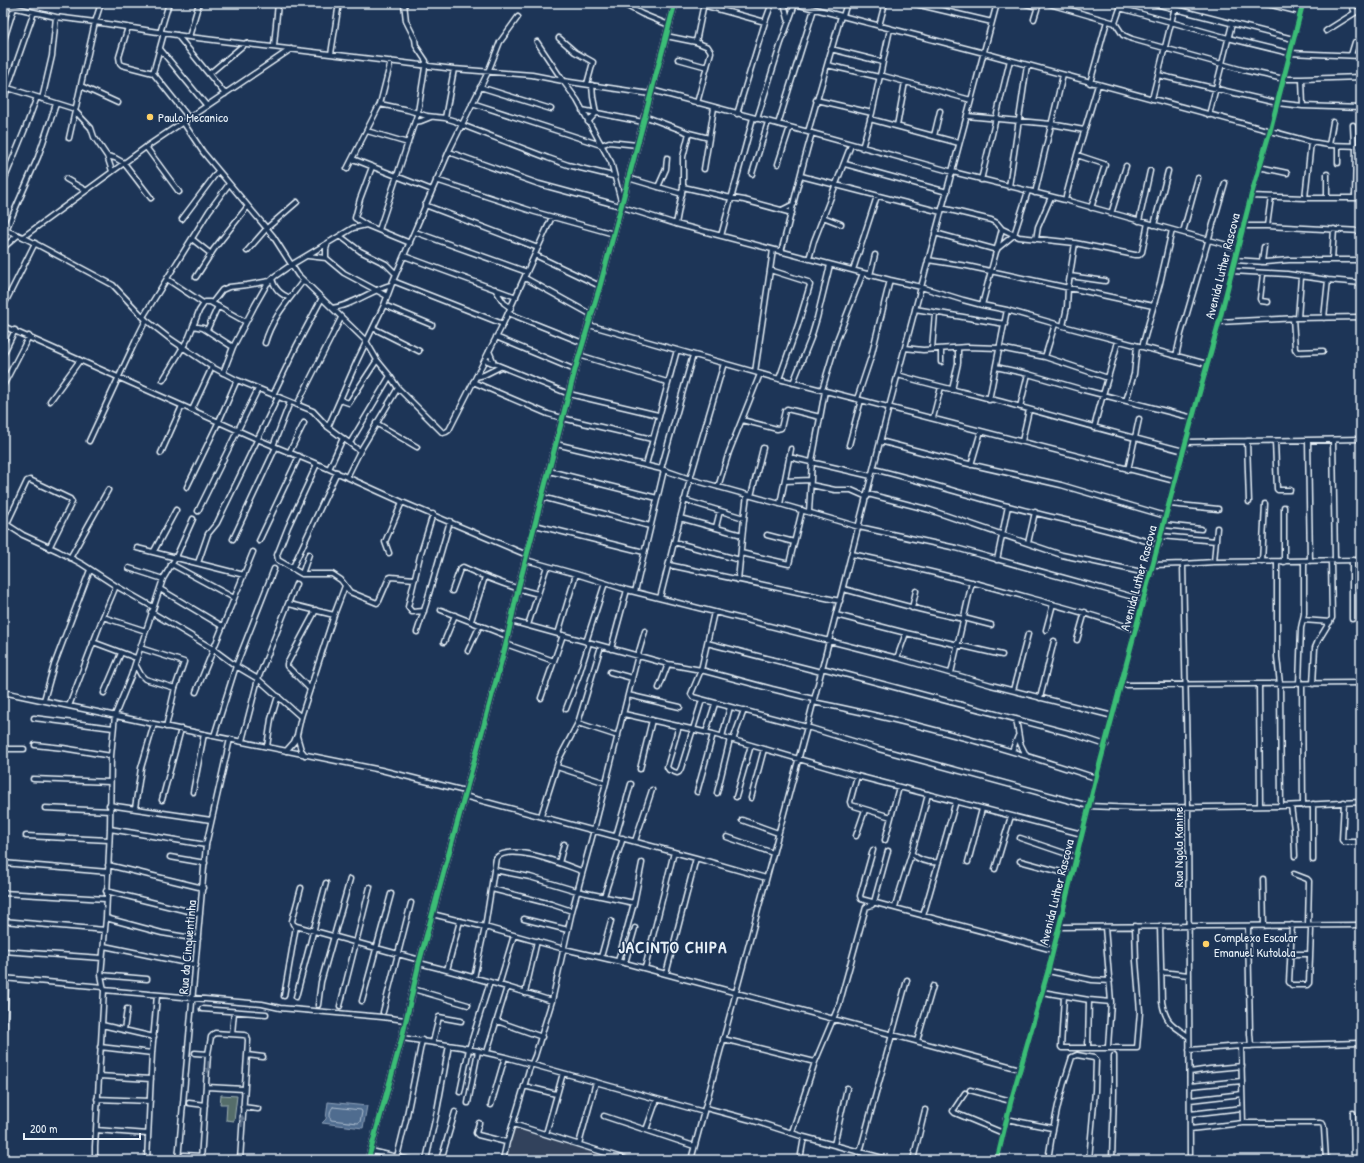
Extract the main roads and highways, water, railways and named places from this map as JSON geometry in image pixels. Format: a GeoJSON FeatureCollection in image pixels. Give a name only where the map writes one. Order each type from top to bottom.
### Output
{"type":"FeatureCollection","features":[{"type":"Feature","properties":{"kind":"water"},"geometry":{"type":"Polygon","coordinates":[[[328,1102],[367,1106],[363,1128],[322,1123],[326,1119],[328,1102]]]}},
{"type":"Feature","properties":{"kind":"place","name":"Paulo Mecanico"},"geometry":{"type":"Point","coordinates":[150,117]}},
{"type":"Feature","properties":{"kind":"place","name":"Complexo Escolar Emanuel Kutolola"},"geometry":{"type":"Point","coordinates":[1206,944]}},
{"type":"Feature","properties":{"kind":"district","name":"JACINTO CHIPA"},"geometry":{"type":"Point","coordinates":[673,946]}}]}
